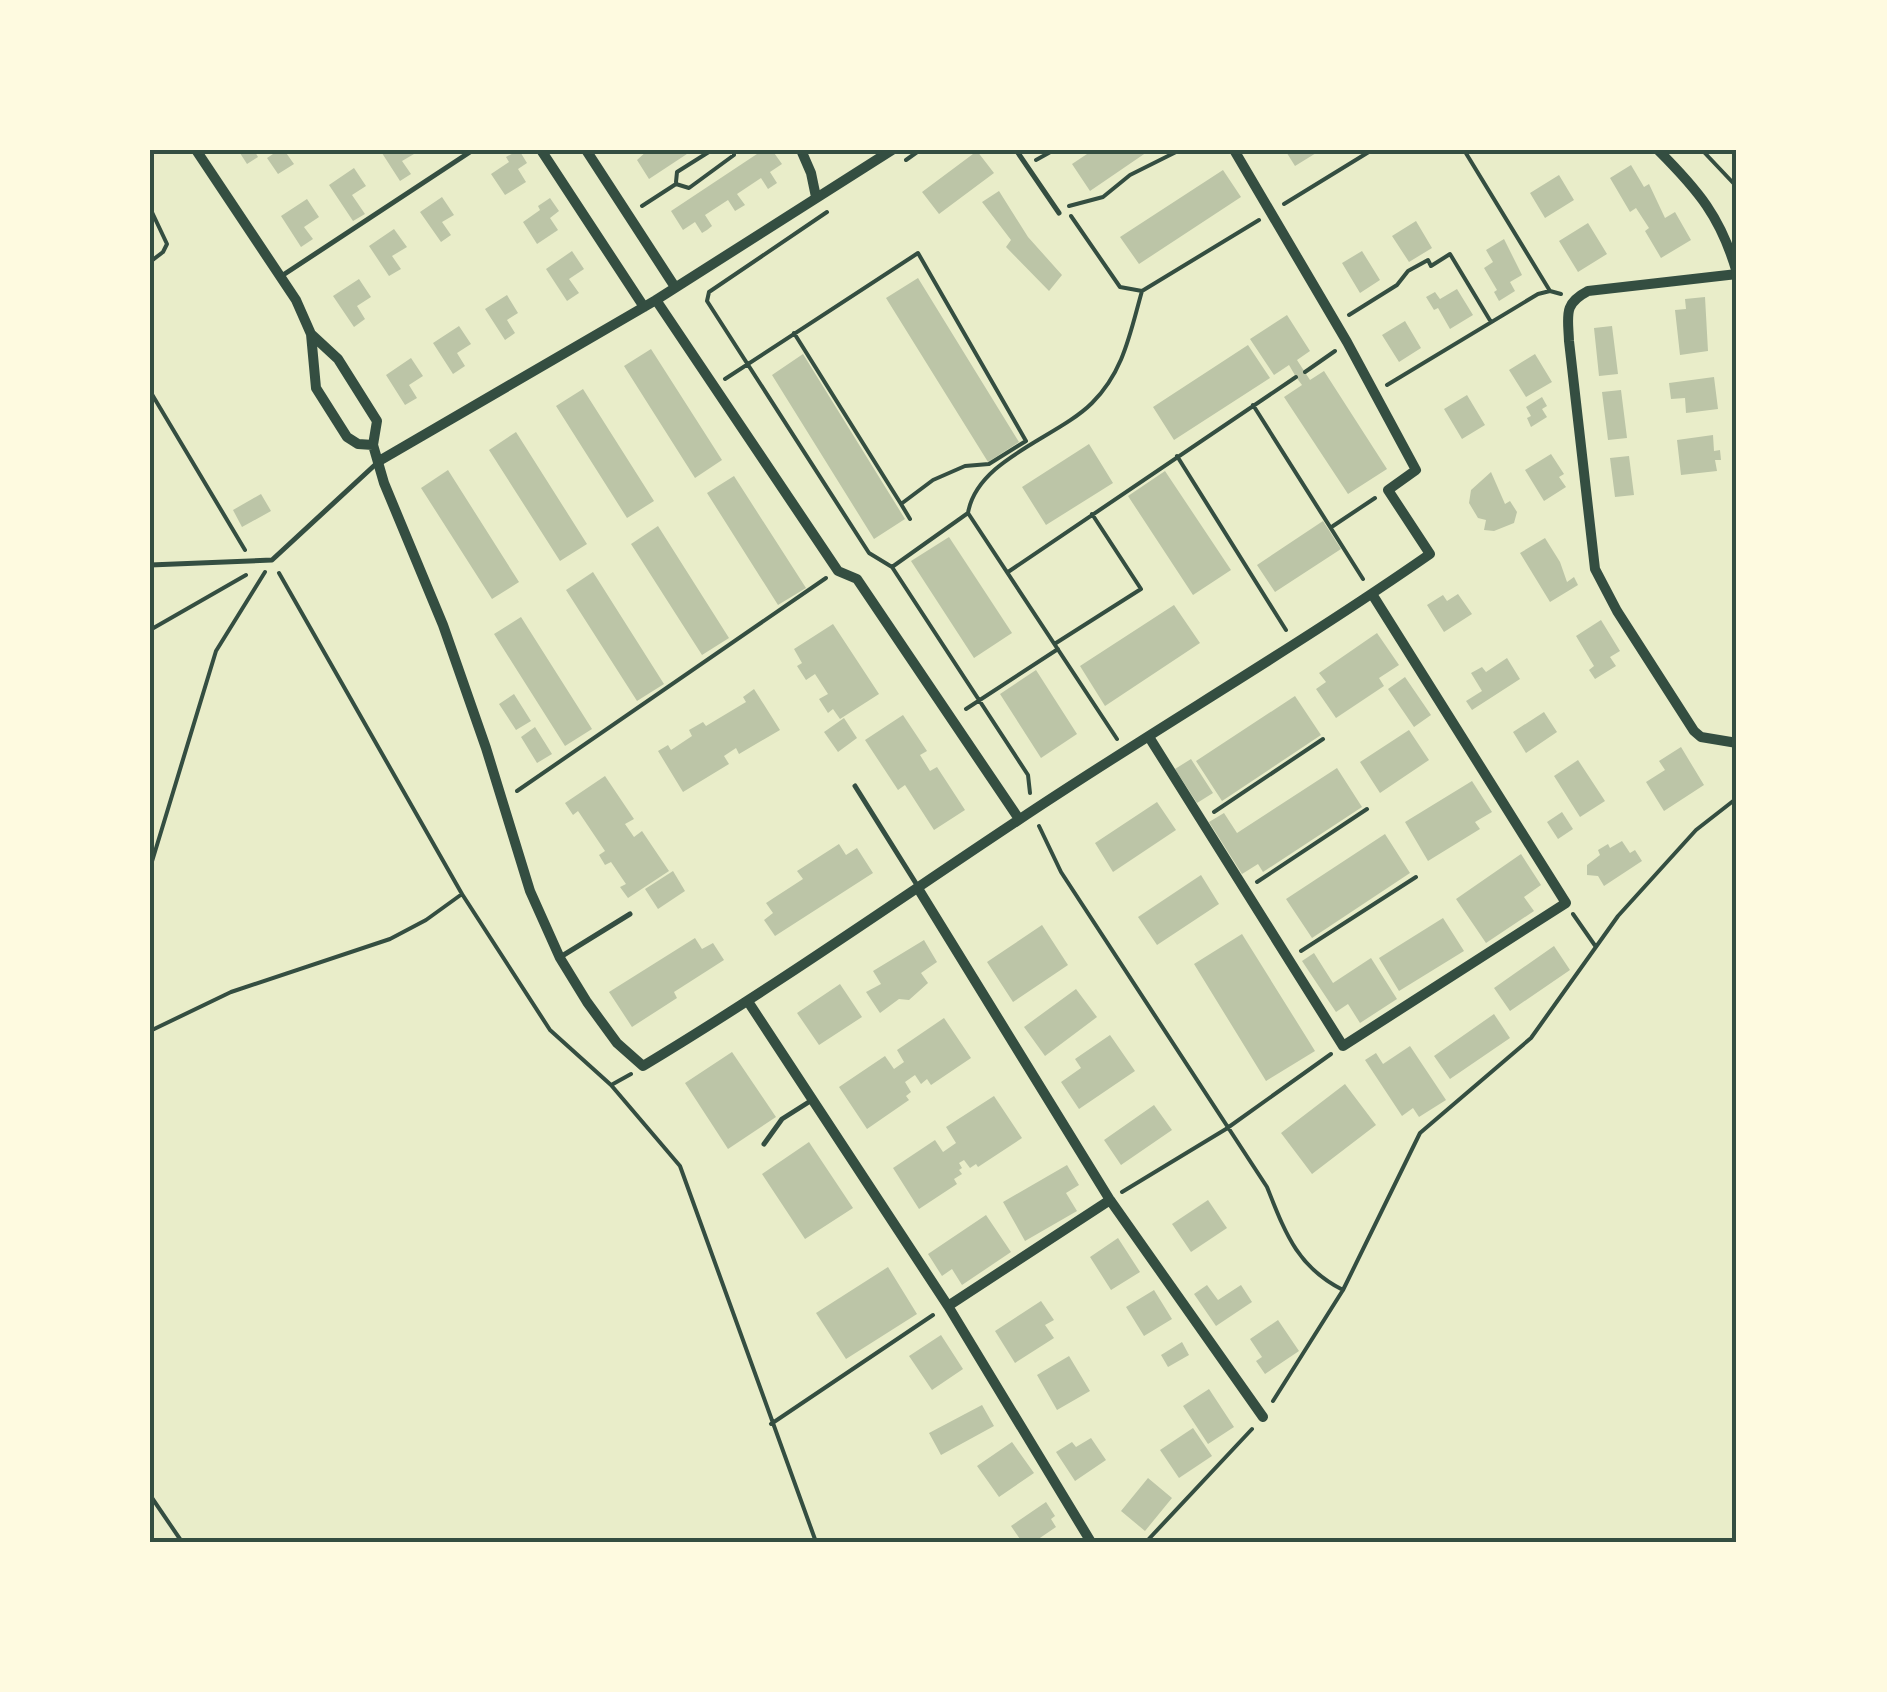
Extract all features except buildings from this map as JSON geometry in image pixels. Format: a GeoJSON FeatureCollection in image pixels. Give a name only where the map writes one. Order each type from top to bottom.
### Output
{"type":"FeatureCollection","features":[{"type":"Feature","properties":{"kind":"street"},"geometry":{"type":"LineString","coordinates":[[196,150],[296,300],[311,334],[316,388],[347,437],[358,444],[373,445]]}},
{"type":"Feature","properties":{"kind":"street"},"geometry":{"type":"LineString","coordinates":[[540,150],[644,308]]}},
{"type":"Feature","properties":{"kind":"street"},"geometry":{"type":"LineString","coordinates":[[586,150],[675,287]]}},
{"type":"Feature","properties":{"kind":"street"},"geometry":{"type":"LineString","coordinates":[[801,150],[816,197]]}},
{"type":"Feature","properties":{"kind":"street"},"geometry":{"type":"LineString","coordinates":[[379,461],[644,308],[892,150]]}},
{"type":"Feature","properties":{"kind":"street"},"geometry":{"type":"LineString","coordinates":[[311,334],[338,359],[377,421],[373,445],[384,483],[443,625],[530,890],[560,958],[618,1043],[643,1066],[748,1003],[1019,820],[1430,554],[1388,490],[1416,470],[1234,150]]}},
{"type":"Feature","properties":{"kind":"street"},"geometry":{"type":"LineString","coordinates":[[1658,150],[1709,205],[1723,229],[1737,273],[1588,291],[1574,298],[1568,309],[1596,568],[1617,611],[1694,731],[1702,738],[1737,744]]}},
{"type":"Feature","properties":{"kind":"street"},"geometry":{"type":"LineString","coordinates":[[656,300],[838,571],[858,579],[1019,820]]}},
{"type":"Feature","properties":{"kind":"street"},"geometry":{"type":"LineString","coordinates":[[1149,738],[1343,1046],[1566,902],[1372,594]]}},
{"type":"Feature","properties":{"kind":"street"},"geometry":{"type":"LineString","coordinates":[[919,890],[1110,1200],[1262,1418]]}},
{"type":"Feature","properties":{"kind":"street"},"geometry":{"type":"LineString","coordinates":[[748,1003],[948,1306],[1091,1542]]}},
{"type":"Feature","properties":{"kind":"street"},"geometry":{"type":"LineString","coordinates":[[948,1306],[1110,1200]]}},
{"type":"Feature","properties":{"kind":"lane"},"geometry":{"type":"LineString","coordinates":[[280,276],[473,150]]}},
{"type":"Feature","properties":{"kind":"lane"},"geometry":{"type":"LineString","coordinates":[[1016,150],[1062,210]]}},
{"type":"Feature","properties":{"kind":"lane"},"geometry":{"type":"LineString","coordinates":[[150,565],[272,560],[379,461]]}},
{"type":"Feature","properties":{"kind":"lane"},"geometry":{"type":"LineString","coordinates":[[855,786],[919,890]]}},
{"type":"Feature","properties":{"kind":"lane"},"geometry":{"type":"LineString","coordinates":[[560,958],[630,914]]}},
{"type":"Feature","properties":{"kind":"lane"},"geometry":{"type":"LineString","coordinates":[[764,1144],[782,1120],[812,1100]]}},
{"type":"Feature","properties":{"kind":"path"},"geometry":{"type":"LineString","coordinates":[[636,210],[676,184],[678,172],[712,150]]}},
{"type":"Feature","properties":{"kind":"path"},"geometry":{"type":"LineString","coordinates":[[676,184],[689,188],[734,155],[734,150]]}},
{"type":"Feature","properties":{"kind":"path"},"geometry":{"type":"LineString","coordinates":[[904,161],[920,150]]}},
{"type":"Feature","properties":{"kind":"path"},"geometry":{"type":"LineString","coordinates":[[1033,161],[1054,150]]}},
{"type":"Feature","properties":{"kind":"path"},"geometry":{"type":"LineString","coordinates":[[1180,150],[1130,175],[1103,197],[1062,210],[1120,287],[1142,291],[1259,220]]}},
{"type":"Feature","properties":{"kind":"path"},"geometry":{"type":"LineString","coordinates":[[1284,204],[1372,150]]}},
{"type":"Feature","properties":{"kind":"path"},"geometry":{"type":"LineString","coordinates":[[1464,150],[1550,291]]}},
{"type":"Feature","properties":{"kind":"path"},"geometry":{"type":"LineString","coordinates":[[1702,150],[1737,187]]}},
{"type":"Feature","properties":{"kind":"path"},"geometry":{"type":"LineString","coordinates":[[839,204],[708,292],[707,301],[869,553],[892,567],[1028,776],[1032,812],[1060,872],[1267,1187],[1301,1258],[1320,1279],[1343,1290]]}},
{"type":"Feature","properties":{"kind":"path"},"geometry":{"type":"LineString","coordinates":[[150,208],[167,244],[150,262]]}},
{"type":"Feature","properties":{"kind":"path"},"geometry":{"type":"LineString","coordinates":[[714,386],[918,254],[1026,442],[989,464],[966,466],[933,480],[901,504]]}},
{"type":"Feature","properties":{"kind":"path"},"geometry":{"type":"LineString","coordinates":[[1348,316],[1397,285],[1408,271],[1428,260],[1431,266],[1450,254],[1491,322]]}},
{"type":"Feature","properties":{"kind":"path"},"geometry":{"type":"LineString","coordinates":[[892,567],[968,513],[971,497],[1008,460],[1091,404],[1120,366],[1142,291]]}},
{"type":"Feature","properties":{"kind":"path"},"geometry":{"type":"LineString","coordinates":[[1387,385],[1538,294],[1550,291],[1574,298]]}},
{"type":"Feature","properties":{"kind":"path"},"geometry":{"type":"LineString","coordinates":[[794,334],[910,520]]}},
{"type":"Feature","properties":{"kind":"path"},"geometry":{"type":"LineString","coordinates":[[1304,372],[1339,348]]}},
{"type":"Feature","properties":{"kind":"path"},"geometry":{"type":"LineString","coordinates":[[1008,572],[1296,377]]}},
{"type":"Feature","properties":{"kind":"path"},"geometry":{"type":"LineString","coordinates":[[150,391],[248,561]]}},
{"type":"Feature","properties":{"kind":"path"},"geometry":{"type":"LineString","coordinates":[[1253,405],[1372,594]]}},
{"type":"Feature","properties":{"kind":"path"},"geometry":{"type":"LineString","coordinates":[[1177,456],[1294,645]]}},
{"type":"Feature","properties":{"kind":"path"},"geometry":{"type":"LineString","coordinates":[[1332,527],[1388,490]]}},
{"type":"Feature","properties":{"kind":"path"},"geometry":{"type":"LineString","coordinates":[[968,513],[1125,752]]}},
{"type":"Feature","properties":{"kind":"path"},"geometry":{"type":"LineString","coordinates":[[951,718],[1141,589],[1092,514]]}},
{"type":"Feature","properties":{"kind":"path"},"geometry":{"type":"LineString","coordinates":[[150,630],[272,560]]}},
{"type":"Feature","properties":{"kind":"path"},"geometry":{"type":"LineString","coordinates":[[150,868],[216,651],[272,560]]}},
{"type":"Feature","properties":{"kind":"path"},"geometry":{"type":"LineString","coordinates":[[272,560],[462,894],[550,1030],[611,1085],[680,1166],[816,1542]]}},
{"type":"Feature","properties":{"kind":"path"},"geometry":{"type":"LineString","coordinates":[[513,793],[838,571]]}},
{"type":"Feature","properties":{"kind":"path"},"geometry":{"type":"LineString","coordinates":[[1201,820],[1324,739]]}},
{"type":"Feature","properties":{"kind":"path"},"geometry":{"type":"LineString","coordinates":[[1146,1542],[1262,1418],[1343,1290],[1420,1133],[1531,1038],[1596,947],[1666,860],[1737,798]]}},
{"type":"Feature","properties":{"kind":"path"},"geometry":{"type":"LineString","coordinates":[[1245,890],[1367,808]]}},
{"type":"Feature","properties":{"kind":"path"},"geometry":{"type":"LineString","coordinates":[[1288,959],[1416,877]]}},
{"type":"Feature","properties":{"kind":"path"},"geometry":{"type":"LineString","coordinates":[[150,1031],[230,992],[390,939],[462,894]]}},
{"type":"Feature","properties":{"kind":"path"},"geometry":{"type":"LineString","coordinates":[[1566,902],[1596,947]]}},
{"type":"Feature","properties":{"kind":"path"},"geometry":{"type":"LineString","coordinates":[[1110,1200],[1226,1129],[1343,1046]]}},
{"type":"Feature","properties":{"kind":"path"},"geometry":{"type":"LineString","coordinates":[[771,1424],[948,1306]]}},
{"type":"Feature","properties":{"kind":"path"},"geometry":{"type":"LineString","coordinates":[[150,1495],[182,1542]]}}]}
